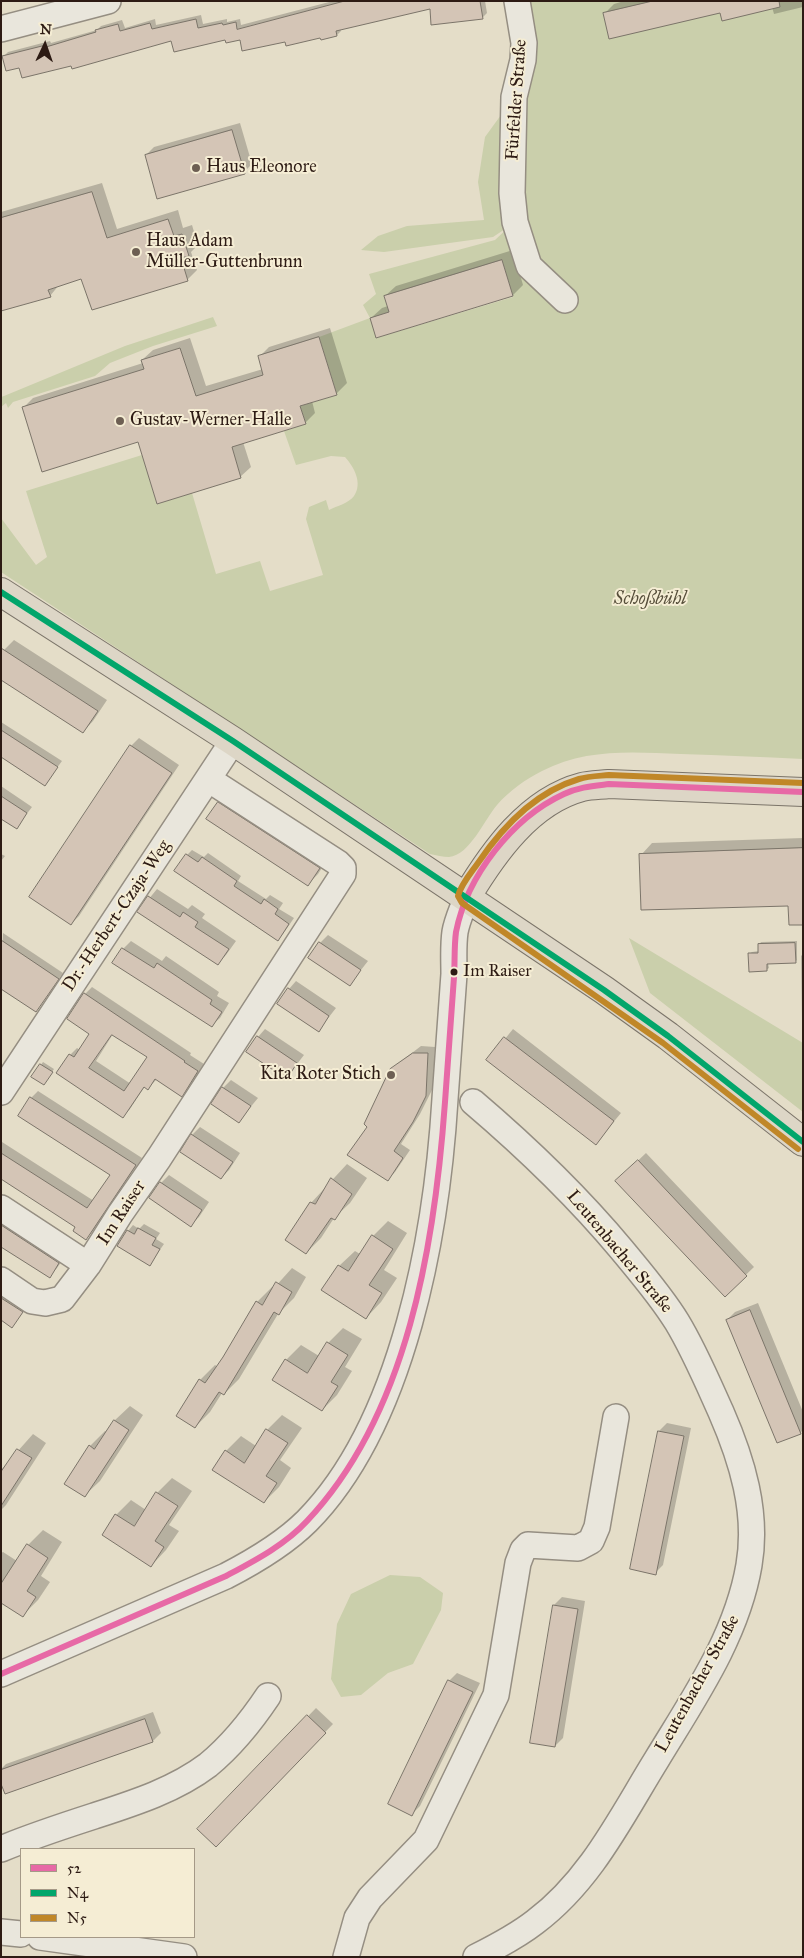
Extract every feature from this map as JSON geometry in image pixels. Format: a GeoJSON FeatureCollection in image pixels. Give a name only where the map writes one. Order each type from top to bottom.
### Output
{"type":"FeatureCollection","features":[{"type":"Feature","properties":{"kind":"main road"},"geometry":{"type":"LineString","coordinates":[[1,592],[233,741],[467,896],[668,1036],[803,1142]]}},
{"type":"Feature","properties":{"kind":"main road"},"geometry":{"type":"LineString","coordinates":[[467,896],[487,863],[516,830],[546,804],[582,787],[608,784],[803,792]]}},
{"type":"Feature","properties":{"kind":"street"},"geometry":{"type":"LineString","coordinates":[[1,29],[108,1]]}},
{"type":"Feature","properties":{"kind":"street","name":"Fürfelder Straße"},"geometry":{"type":"LineString","coordinates":[[517,1],[524,43],[514,98],[512,193],[515,222],[529,266],[565,300]]}},
{"type":"Feature","properties":{"kind":"street","name":"Dr.-Herbert-Czaja-Weg"},"geometry":{"type":"LineString","coordinates":[[1,1092],[233,741]]}},
{"type":"Feature","properties":{"kind":"street","name":"Im Raiser"},"geometry":{"type":"LineString","coordinates":[[1,1280],[32,1301],[45,1303],[62,1299],[88,1265],[343,874],[343,868],[338,863],[208,779]]}},
{"type":"Feature","properties":{"kind":"street"},"geometry":{"type":"LineString","coordinates":[[1,1674],[226,1576],[258,1559],[306,1522],[329,1496],[353,1461],[371,1429],[390,1382],[406,1332],[426,1249],[443,1141],[455,932],[467,896]]}},
{"type":"Feature","properties":{"kind":"street","name":"Leutenbacher Straße"},"geometry":{"type":"LineString","coordinates":[[473,1102],[569,1190],[643,1274],[673,1317],[699,1362],[736,1447],[748,1494],[752,1538],[745,1588],[730,1630],[675,1730],[613,1833],[595,1859],[563,1898],[534,1923],[503,1943],[476,1957]]}},
{"type":"Feature","properties":{"kind":"street","name":"Im Raiser"},"geometry":{"type":"LineString","coordinates":[[1,1208],[88,1265]]}},
{"type":"Feature","properties":{"kind":"street"},"geometry":{"type":"LineString","coordinates":[[346,1957],[357,1918],[370,1898],[426,1840],[496,1695],[518,1564],[523,1550],[528,1545],[534,1544],[578,1548],[591,1541],[597,1527],[616,1417]]}},
{"type":"Feature","properties":{"kind":"street"},"geometry":{"type":"LineString","coordinates":[[1,1849],[38,1834],[141,1800],[186,1780],[208,1765],[223,1751],[268,1696]]}},
{"type":"Feature","properties":{"kind":"street"},"geometry":{"type":"LineString","coordinates":[[1,1932],[20,1934]]}},
{"type":"Feature","properties":{"kind":"street"},"geometry":{"type":"LineString","coordinates":[[47,1938],[184,1957]]}},
{"type":"Feature","properties":{"kind":"green space","name":"Schoßbühl"},"geometry":{"type":"Polygon","coordinates":[[[525,1],[803,1],[803,759],[628,752],[576,758],[542,771],[518,786],[497,805],[464,850],[457,855],[447,857],[430,854],[1,572],[1,518],[36,565],[47,557],[26,491],[142,455],[157,504],[192,493],[216,574],[260,561],[270,591],[323,575],[306,519],[309,507],[326,500],[329,510],[349,501],[357,491],[356,475],[345,457],[331,456],[296,465],[284,431],[306,424],[300,406],[337,395],[319,337],[370,318],[363,305],[376,294],[369,274],[495,240],[511,225],[493,237],[384,252],[361,250],[378,236],[407,226],[484,220],[478,182],[485,137],[514,97],[525,1]],[[502,260],[384,296],[389,312],[376,338],[513,297],[502,260]]]}},
{"type":"Feature","properties":{"kind":"green space"},"geometry":{"type":"Polygon","coordinates":[[[213,317],[217,326],[153,346],[110,363],[95,376],[13,402],[8,408],[6,403],[1,407],[1,397],[125,346],[213,317]]]}},
{"type":"Feature","properties":{"kind":"green space"},"geometry":{"type":"Polygon","coordinates":[[[629,938],[803,1043],[803,1112],[650,993],[629,938]]]}},
{"type":"Feature","properties":{"kind":"green space"},"geometry":{"type":"Polygon","coordinates":[[[390,1575],[420,1577],[443,1593],[441,1610],[413,1664],[388,1673],[361,1695],[341,1697],[331,1679],[337,1624],[351,1594],[390,1575]]]}},
{"type":"Feature","properties":{"kind":"building"},"geometry":{"type":"Polygon","coordinates":[[[345,1],[480,1],[483,19],[431,25],[430,9],[336,31],[337,36],[321,40],[320,38],[286,46],[285,42],[242,51],[240,40],[226,43],[225,40],[174,52],[171,41],[72,69],[71,66],[22,78],[19,68],[6,71],[2,56],[46,45],[46,47],[118,24],[120,31],[150,23],[152,29],[196,19],[198,28],[236,22],[237,29],[345,1]]]}},
{"type":"Feature","properties":{"kind":"building"},"geometry":{"type":"Polygon","coordinates":[[[653,1],[779,1],[780,7],[722,21],[720,13],[609,39],[603,13],[653,1]]]}},
{"type":"Feature","properties":{"kind":"building","name":"Haus Eleonore"},"geometry":{"type":"Polygon","coordinates":[[[232,130],[245,174],[157,199],[145,155],[232,130]]]}},
{"type":"Feature","properties":{"kind":"building","name":"Haus Adam Müller-Guttenbrunn"},"geometry":{"type":"Polygon","coordinates":[[[92,192],[107,238],[168,219],[174,236],[182,234],[189,256],[181,258],[188,281],[92,310],[81,279],[48,290],[51,297],[1,311],[1,218],[92,192]]]}},
{"type":"Feature","properties":{"kind":"building"},"geometry":{"type":"Polygon","coordinates":[[[502,260],[513,296],[376,338],[370,318],[389,312],[384,296],[502,260]]]}},
{"type":"Feature","properties":{"kind":"building"},"geometry":{"type":"Polygon","coordinates":[[[319,337],[337,395],[300,406],[306,424],[232,447],[241,478],[157,504],[138,442],[42,472],[22,407],[144,369],[141,360],[180,348],[196,396],[263,375],[258,356],[319,337]]]}},
{"type":"Feature","properties":{"kind":"building"},"geometry":{"type":"Polygon","coordinates":[[[1,648],[98,711],[83,733],[1,680],[1,648]]]}},
{"type":"Feature","properties":{"kind":"building"},"geometry":{"type":"Polygon","coordinates":[[[1,730],[58,767],[45,786],[1,757],[1,730]]]}},
{"type":"Feature","properties":{"kind":"building"},"geometry":{"type":"Polygon","coordinates":[[[130,745],[172,773],[71,925],[29,897],[130,745]]]}},
{"type":"Feature","properties":{"kind":"building"},"geometry":{"type":"Polygon","coordinates":[[[1,796],[27,813],[17,829],[1,819],[1,796]]]}},
{"type":"Feature","properties":{"kind":"building"},"geometry":{"type":"Polygon","coordinates":[[[218,802],[320,868],[308,886],[206,819],[218,802]]]}},
{"type":"Feature","properties":{"kind":"building"},"geometry":{"type":"Polygon","coordinates":[[[803,848],[803,925],[789,925],[788,906],[641,910],[639,854],[803,848]]]}},
{"type":"Feature","properties":{"kind":"building"},"geometry":{"type":"Polygon","coordinates":[[[186,854],[198,862],[202,857],[237,881],[234,886],[261,904],[264,899],[278,909],[275,914],[289,924],[278,941],[174,871],[186,854]]]}},
{"type":"Feature","properties":{"kind":"building"},"geometry":{"type":"Polygon","coordinates":[[[148,896],[180,917],[183,912],[198,922],[195,927],[229,949],[218,965],[137,912],[148,896]]]}},
{"type":"Feature","properties":{"kind":"building"},"geometry":{"type":"Polygon","coordinates":[[[1,940],[59,979],[36,1012],[1,989],[1,940]]]}},
{"type":"Feature","properties":{"kind":"building"},"geometry":{"type":"Polygon","coordinates":[[[319,942],[361,970],[350,986],[308,958],[319,942]]]}},
{"type":"Feature","properties":{"kind":"building"},"geometry":{"type":"Polygon","coordinates":[[[795,943],[796,963],[767,964],[767,971],[749,972],[748,953],[758,953],[758,944],[795,943]]]}},
{"type":"Feature","properties":{"kind":"building"},"geometry":{"type":"Polygon","coordinates":[[[122,948],[154,968],[157,963],[212,1000],[210,1004],[222,1012],[212,1027],[112,963],[122,948]]]}},
{"type":"Feature","properties":{"kind":"building"},"geometry":{"type":"Polygon","coordinates":[[[288,988],[329,1016],[319,1032],[277,1004],[288,988]]]}},
{"type":"Feature","properties":{"kind":"building"},"geometry":{"type":"Polygon","coordinates":[[[84,993],[198,1071],[182,1097],[155,1079],[148,1090],[144,1087],[123,1118],[56,1073],[69,1054],[74,1057],[89,1034],[67,1019],[84,993]],[[112,1035],[89,1068],[124,1091],[147,1057],[112,1035]]]}},
{"type":"Feature","properties":{"kind":"building"},"geometry":{"type":"Polygon","coordinates":[[[257,1036],[297,1063],[287,1079],[246,1052],[257,1036]]]}},
{"type":"Feature","properties":{"kind":"building"},"geometry":{"type":"Polygon","coordinates":[[[504,1037],[614,1121],[596,1145],[486,1060],[504,1037]]]}},
{"type":"Feature","properties":{"kind":"building"},"geometry":{"type":"Polygon","coordinates":[[[413,1053],[428,1053],[426,1096],[413,1122],[394,1151],[403,1158],[388,1181],[347,1155],[367,1127],[364,1124],[390,1069],[413,1053]]]}},
{"type":"Feature","properties":{"kind":"building"},"geometry":{"type":"Polygon","coordinates":[[[40,1064],[53,1072],[44,1085],[31,1077],[40,1064]]]}},
{"type":"Feature","properties":{"kind":"building"},"geometry":{"type":"Polygon","coordinates":[[[222,1087],[251,1106],[239,1123],[211,1104],[222,1087]]]}},
{"type":"Feature","properties":{"kind":"building"},"geometry":{"type":"Polygon","coordinates":[[[30,1097],[136,1165],[86,1240],[73,1231],[75,1227],[1,1179],[1,1153],[87,1208],[110,1175],[18,1116],[30,1097]]]}},
{"type":"Feature","properties":{"kind":"building"},"geometry":{"type":"Polygon","coordinates":[[[191,1134],[233,1162],[221,1179],[180,1152],[191,1134]]]}},
{"type":"Feature","properties":{"kind":"building"},"geometry":{"type":"Polygon","coordinates":[[[638,1160],[747,1276],[725,1297],[615,1181],[638,1160]]]}},
{"type":"Feature","properties":{"kind":"building"},"geometry":{"type":"Polygon","coordinates":[[[331,1178],[352,1194],[335,1220],[331,1218],[306,1254],[285,1240],[310,1202],[315,1204],[331,1178]]]}},
{"type":"Feature","properties":{"kind":"building"},"geometry":{"type":"Polygon","coordinates":[[[160,1182],[202,1210],[191,1227],[149,1198],[160,1182]]]}},
{"type":"Feature","properties":{"kind":"building"},"geometry":{"type":"Polygon","coordinates":[[[1,1225],[59,1263],[50,1278],[1,1247],[1,1225]]]}},
{"type":"Feature","properties":{"kind":"building"},"geometry":{"type":"Polygon","coordinates":[[[138,1228],[156,1238],[152,1245],[160,1249],[150,1266],[117,1246],[127,1230],[134,1234],[138,1228]]]}},
{"type":"Feature","properties":{"kind":"building"},"geometry":{"type":"Polygon","coordinates":[[[372,1235],[393,1249],[369,1285],[382,1293],[366,1319],[321,1290],[338,1265],[348,1271],[372,1235]]]}},
{"type":"Feature","properties":{"kind":"building"},"geometry":{"type":"Polygon","coordinates":[[[276,1282],[292,1292],[279,1315],[274,1312],[224,1395],[219,1392],[195,1428],[176,1416],[199,1379],[205,1383],[223,1357],[256,1301],[262,1305],[276,1282]]]}},
{"type":"Feature","properties":{"kind":"building"},"geometry":{"type":"Polygon","coordinates":[[[1,1298],[23,1312],[12,1328],[1,1320],[1,1298]]]}},
{"type":"Feature","properties":{"kind":"building"},"geometry":{"type":"Polygon","coordinates":[[[750,1310],[801,1434],[777,1443],[726,1320],[750,1310]]]}},
{"type":"Feature","properties":{"kind":"building"},"geometry":{"type":"Polygon","coordinates":[[[327,1342],[348,1355],[331,1382],[338,1386],[322,1411],[272,1380],[285,1359],[307,1373],[327,1342]]]}},
{"type":"Feature","properties":{"kind":"building"},"geometry":{"type":"Polygon","coordinates":[[[114,1420],[129,1430],[85,1497],[64,1484],[89,1445],[94,1449],[114,1420]]]}},
{"type":"Feature","properties":{"kind":"building"},"geometry":{"type":"Polygon","coordinates":[[[266,1429],[288,1443],[266,1476],[277,1483],[264,1503],[212,1470],[225,1450],[244,1463],[266,1429]]]}},
{"type":"Feature","properties":{"kind":"building"},"geometry":{"type":"Polygon","coordinates":[[[658,1431],[684,1436],[656,1575],[630,1569],[658,1431]]]}},
{"type":"Feature","properties":{"kind":"building"},"geometry":{"type":"Polygon","coordinates":[[[17,1449],[32,1458],[1,1506],[1,1472],[17,1449]]]}},
{"type":"Feature","properties":{"kind":"building"},"geometry":{"type":"Polygon","coordinates":[[[156,1492],[178,1506],[155,1541],[164,1547],[151,1567],[102,1535],[115,1514],[134,1526],[156,1492]]]}},
{"type":"Feature","properties":{"kind":"building"},"geometry":{"type":"Polygon","coordinates":[[[27,1544],[48,1558],[27,1591],[36,1597],[23,1617],[1,1603],[1,1584],[27,1544]]]}},
{"type":"Feature","properties":{"kind":"building"},"geometry":{"type":"Polygon","coordinates":[[[553,1605],[578,1609],[555,1747],[530,1743],[553,1605]]]}},
{"type":"Feature","properties":{"kind":"building"},"geometry":{"type":"Polygon","coordinates":[[[448,1680],[473,1692],[412,1816],[388,1804],[448,1680]]]}},
{"type":"Feature","properties":{"kind":"building"},"geometry":{"type":"Polygon","coordinates":[[[307,1715],[326,1733],[216,1847],[197,1829],[307,1715]]]}},
{"type":"Feature","properties":{"kind":"building"},"geometry":{"type":"Polygon","coordinates":[[[145,1719],[153,1742],[5,1794],[1,1784],[1,1770],[145,1719]]]}},
{"type":"Feature","properties":{"kind":"transit line","name":"N4"},"geometry":{"type":"LineString","coordinates":[[1,592],[233,741],[604,990],[668,1036],[803,1142]]}},
{"type":"Feature","properties":{"kind":"transit line","name":"N5"},"geometry":{"type":"LineString","coordinates":[[798,1149],[663,1043],[462,903],[458,896],[461,887],[488,849],[521,812],[548,792],[579,779],[609,775],[803,783]]}},
{"type":"Feature","properties":{"kind":"transit line","name":"52"},"geometry":{"type":"LineString","coordinates":[[1,1674],[226,1576],[258,1558],[298,1530],[342,1478],[370,1430],[392,1379],[410,1324],[424,1268],[440,1156],[456,932],[470,890],[481,870],[510,833],[527,818],[564,794],[592,786],[609,784],[803,792]]}},
{"type":"Feature","properties":{"kind":"place","name":"Haus Eleonore"},"geometry":{"type":"Point","coordinates":[196,168]}},
{"type":"Feature","properties":{"kind":"place","name":"Haus Adam Müller-Guttenbrunn"},"geometry":{"type":"Point","coordinates":[136,252]}},
{"type":"Feature","properties":{"kind":"place","name":"Gustav-Werner-Halle"},"geometry":{"type":"Point","coordinates":[120,421]}},
{"type":"Feature","properties":{"kind":"place","name":"Im Raiser"},"geometry":{"type":"Point","coordinates":[454,972]}},
{"type":"Feature","properties":{"kind":"place","name":"Kita Roter Stich"},"geometry":{"type":"Point","coordinates":[391,1075]}}]}
